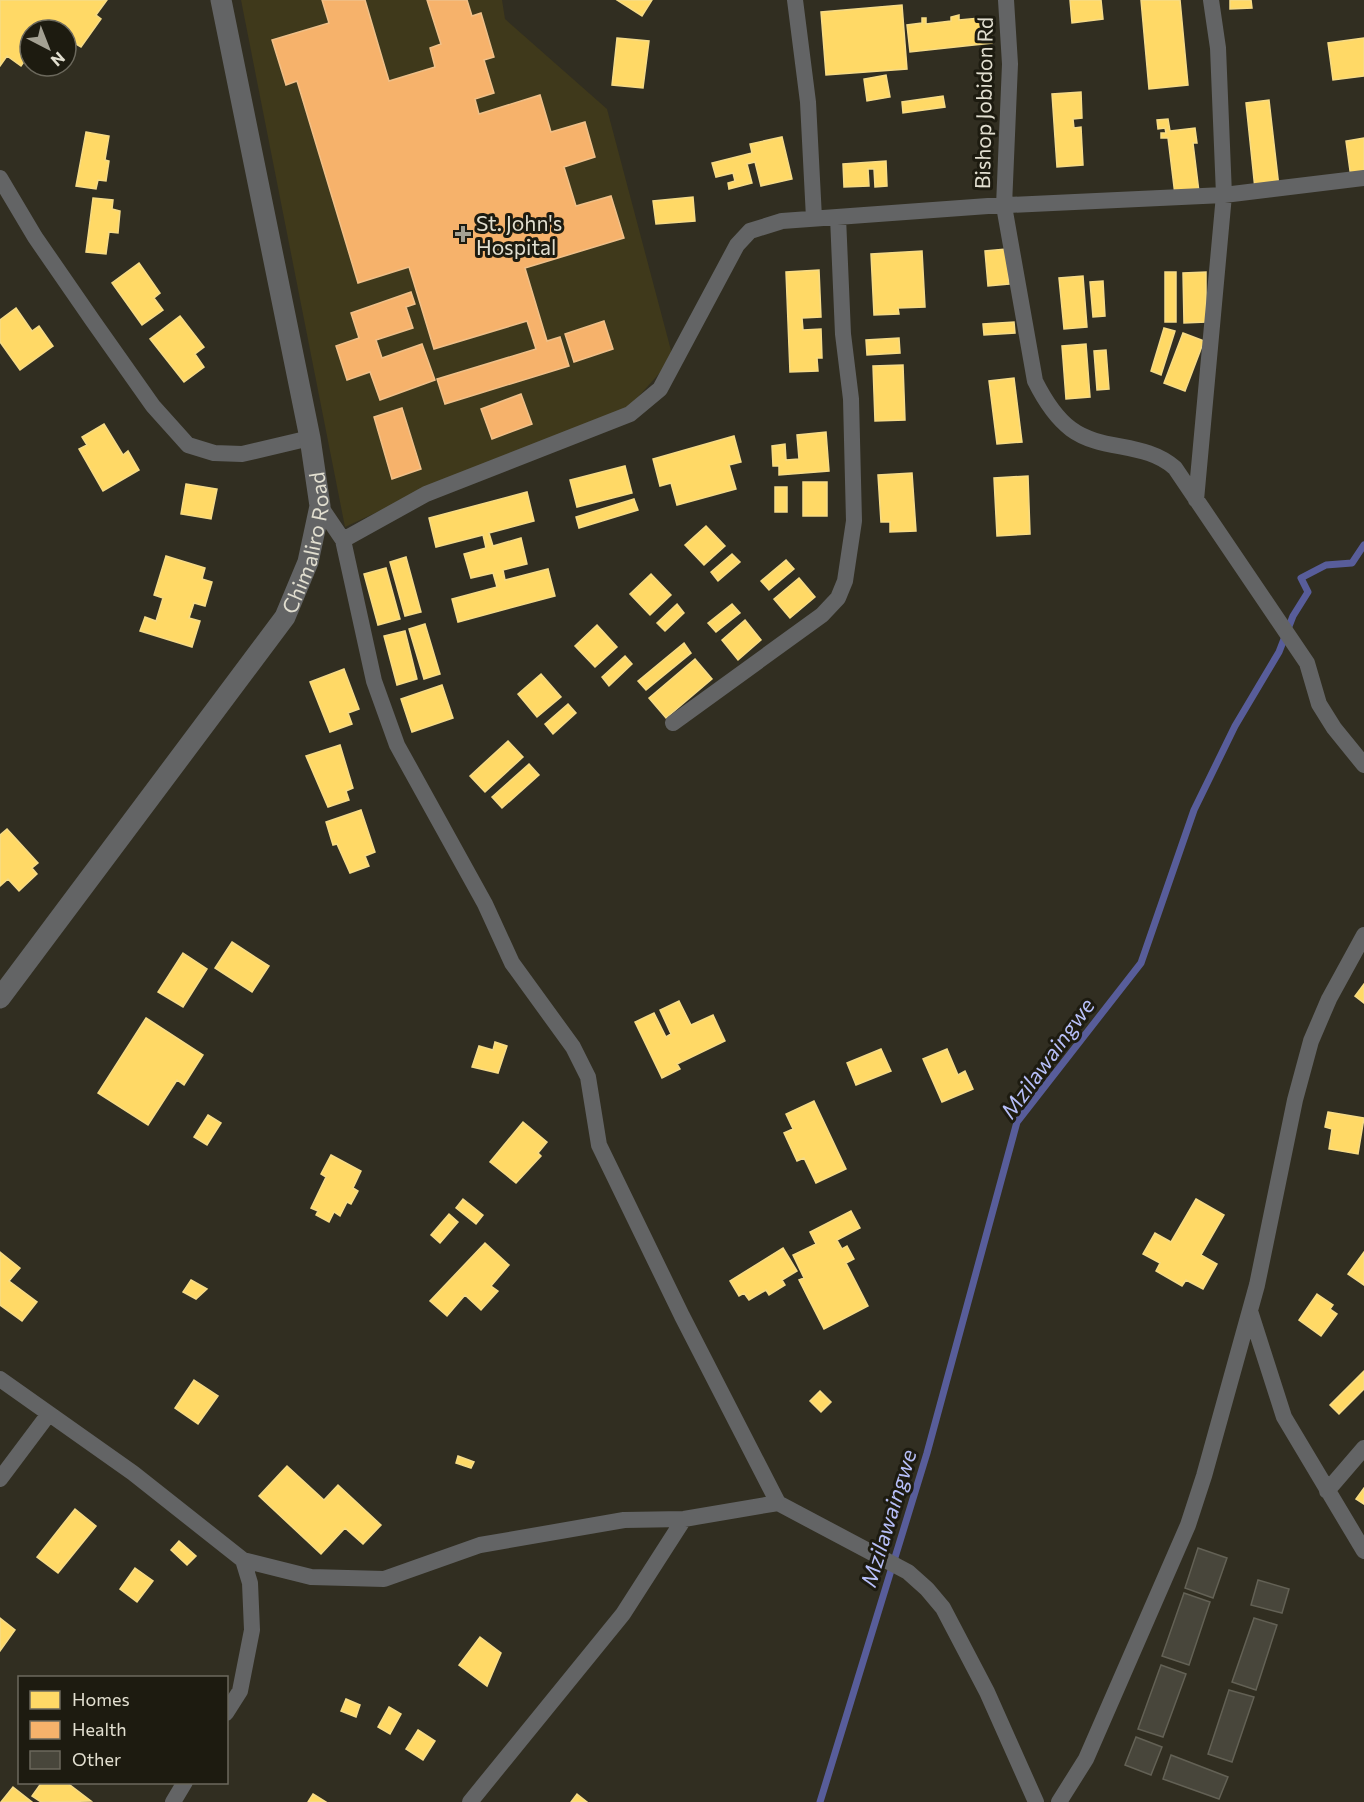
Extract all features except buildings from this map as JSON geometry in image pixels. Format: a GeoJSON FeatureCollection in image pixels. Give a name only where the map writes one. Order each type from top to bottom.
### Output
{"type":"FeatureCollection","features":[{"type":"Feature","properties":{"kind":"street","name":"Chimaliro Road"},"geometry":{"type":"LineString","coordinates":[[1,994],[285,617],[308,562],[320,506],[310,438],[221,0]]}},
{"type":"Feature","properties":{"kind":"street"},"geometry":{"type":"LineString","coordinates":[[795,0],[808,102],[814,218]]}},
{"type":"Feature","properties":{"kind":"street","name":"Bishop Jobidon Rd"},"geometry":{"type":"LineString","coordinates":[[1006,0],[1010,64],[1004,206],[1035,381],[1045,401],[1072,430],[1086,437],[1141,449],[1165,459],[1175,468],[1307,663],[1319,704],[1330,723],[1364,765]]}},
{"type":"Feature","properties":{"kind":"street"},"geometry":{"type":"LineString","coordinates":[[1196,500],[1224,195],[1218,48],[1211,0]]}},
{"type":"Feature","properties":{"kind":"street"},"geometry":{"type":"LineString","coordinates":[[0,178],[35,237],[93,321],[153,406],[188,445],[214,453],[242,453],[310,438]]}},
{"type":"Feature","properties":{"kind":"street"},"geometry":{"type":"LineString","coordinates":[[343,540],[426,494],[630,414],[660,389],[729,256],[750,231],[774,223],[814,218],[1224,195],[1364,178]]}},
{"type":"Feature","properties":{"kind":"street"},"geometry":{"type":"LineString","coordinates":[[673,723],[822,615],[838,598],[845,581],[854,521],[851,399],[843,334],[838,217]]}},
{"type":"Feature","properties":{"kind":"street"},"geometry":{"type":"LineString","coordinates":[[320,506],[343,540],[374,681],[397,745],[486,904],[512,963],[553,1017],[583,1067],[588,1077],[599,1145],[682,1316],[778,1503],[908,1572],[927,1589],[943,1608],[987,1692],[1036,1802]]}},
{"type":"Feature","properties":{"kind":"street"},"geometry":{"type":"LineString","coordinates":[[1059,1802],[1086,1759],[1188,1525],[1250,1311],[1295,1100],[1311,1041],[1329,999],[1364,935]]}},
{"type":"Feature","properties":{"kind":"street"},"geometry":{"type":"LineString","coordinates":[[1250,1311],[1284,1417],[1364,1551]]}},
{"type":"Feature","properties":{"kind":"street"},"geometry":{"type":"LineString","coordinates":[[0,1379],[133,1473],[243,1560],[311,1577],[384,1579],[480,1545],[624,1520],[684,1519],[778,1503]]}},
{"type":"Feature","properties":{"kind":"street"},"geometry":{"type":"LineString","coordinates":[[0,1479],[48,1415]]}},
{"type":"Feature","properties":{"kind":"street"},"geometry":{"type":"LineString","coordinates":[[1327,1491],[1364,1448]]}},
{"type":"Feature","properties":{"kind":"street"},"geometry":{"type":"LineString","coordinates":[[470,1802],[623,1614],[684,1519]]}},
{"type":"Feature","properties":{"kind":"street"},"geometry":{"type":"LineString","coordinates":[[228,1710],[240,1691],[252,1630],[249,1583],[243,1560]]}},
{"type":"Feature","properties":{"kind":"street"},"geometry":{"type":"LineString","coordinates":[[173,1802],[184,1784]]}},
{"type":"Feature","properties":{"kind":"shaded area","name":"St. John's Hospital"},"geometry":{"type":"Polygon","coordinates":[[[241,0],[502,0],[505,19],[607,109],[673,358],[622,415],[472,468],[345,527],[241,0]]]}},
{"type":"Feature","properties":{"kind":"waterway","name":"Mzilawaingwe"},"geometry":{"type":"LineString","coordinates":[[820,1802],[927,1453],[1017,1122],[1141,963],[1194,810],[1235,726],[1279,652],[1293,616],[1308,592],[1301,578],[1326,565],[1352,563],[1364,545]]}},
{"type":"Feature","properties":{"kind":"place","name":"St. John's Hospital"},"geometry":{"type":"Point","coordinates":[463,234]}}]}
